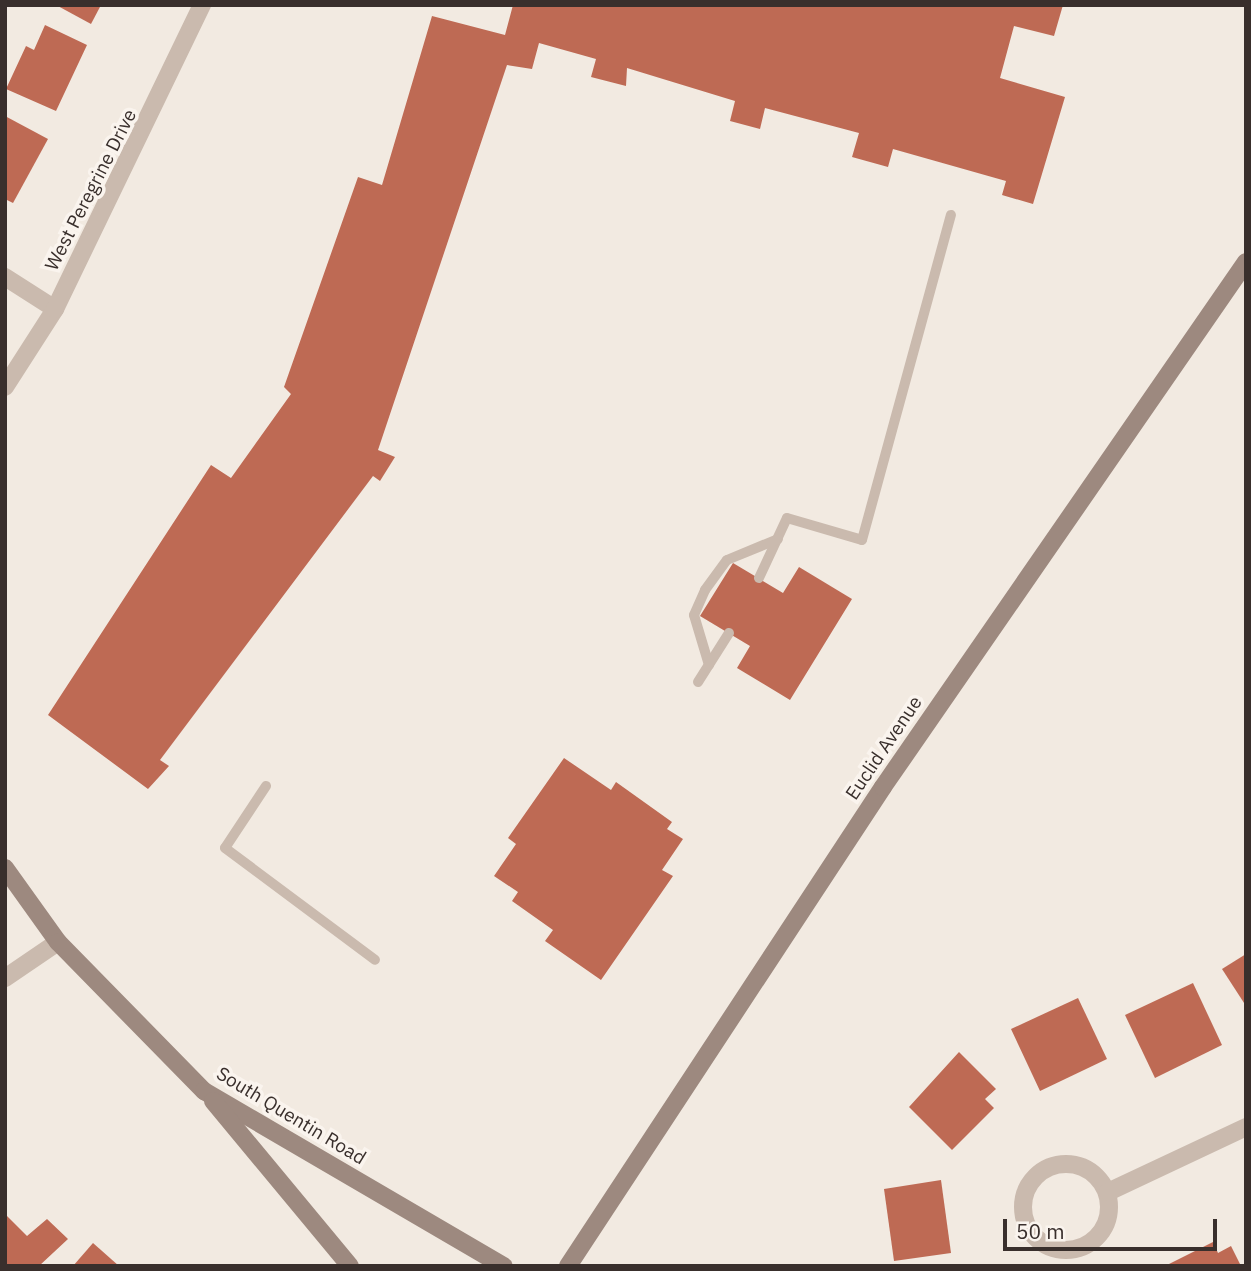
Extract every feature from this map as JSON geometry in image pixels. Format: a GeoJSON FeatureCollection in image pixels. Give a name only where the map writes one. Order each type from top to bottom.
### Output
{"type":"FeatureCollection","features":[{"type":"Feature","properties":{"kind":"main road","name":"Euclid Avenue"},"geometry":{"type":"LineString","coordinates":[[568,1266],[883,787],[1246,262]]}},
{"type":"Feature","properties":{"kind":"main road","name":"South Quentin Road"},"geometry":{"type":"LineString","coordinates":[[5,867],[58,942],[204,1091],[504,1266]]}},
{"type":"Feature","properties":{"kind":"main road"},"geometry":{"type":"LineString","coordinates":[[204,1091],[349,1266]]}},
{"type":"Feature","properties":{"kind":"street","name":"West Peregrine Drive"},"geometry":{"type":"LineString","coordinates":[[5,387],[55,309],[202,5]]}},
{"type":"Feature","properties":{"kind":"street"},"geometry":{"type":"LineString","coordinates":[[5,277],[55,309]]}},
{"type":"Feature","properties":{"kind":"street"},"geometry":{"type":"LineString","coordinates":[[5,978],[58,942]]}},
{"type":"Feature","properties":{"kind":"street"},"geometry":{"type":"LineString","coordinates":[[1108,1192],[1246,1127]]}},
{"type":"Feature","properties":{"kind":"street"},"geometry":{"type":"LineString","coordinates":[[1052,1166],[1085,1168],[1108,1192],[1106,1226],[1081,1248],[1048,1247],[1026,1222],[1027,1189],[1052,1166]]}},
{"type":"Feature","properties":{"kind":"lane"},"geometry":{"type":"LineString","coordinates":[[759,578],[788,518],[862,540],[951,215]]}},
{"type":"Feature","properties":{"kind":"lane"},"geometry":{"type":"LineString","coordinates":[[709,665],[694,615],[705,590],[727,561],[778,538]]}},
{"type":"Feature","properties":{"kind":"lane"},"geometry":{"type":"LineString","coordinates":[[698,682],[729,633]]}},
{"type":"Feature","properties":{"kind":"lane"},"geometry":{"type":"LineString","coordinates":[[266,786],[225,848],[375,960]]}},
{"type":"Feature","properties":{"kind":"building"},"geometry":{"type":"Polygon","coordinates":[[[56,5],[101,5],[91,24],[56,5]]]}},
{"type":"Feature","properties":{"kind":"building"},"geometry":{"type":"Polygon","coordinates":[[[513,5],[1063,5],[1054,36],[1014,26],[1000,78],[1065,97],[1033,204],[1002,195],[1006,181],[893,149],[888,167],[852,157],[859,133],[765,108],[760,129],[730,121],[735,101],[627,68],[626,86],[591,77],[596,59],[539,43],[532,69],[507,65],[378,450],[395,457],[380,481],[373,476],[160,760],[169,766],[148,789],[48,715],[211,465],[231,478],[291,394],[284,387],[358,177],[382,185],[432,16],[505,35],[513,5]]]}},
{"type":"Feature","properties":{"kind":"building"},"geometry":{"type":"Polygon","coordinates":[[[45,25],[87,45],[56,111],[6,89],[26,46],[34,50],[45,25]]]}},
{"type":"Feature","properties":{"kind":"building"},"geometry":{"type":"Polygon","coordinates":[[[5,116],[48,139],[13,203],[5,199],[5,116]]]}},
{"type":"Feature","properties":{"kind":"building"},"geometry":{"type":"Polygon","coordinates":[[[733,563],[783,593],[799,567],[852,599],[790,700],[737,668],[750,646],[700,616],[733,563]]]}},
{"type":"Feature","properties":{"kind":"building"},"geometry":{"type":"Polygon","coordinates":[[[564,758],[611,790],[616,782],[672,822],[667,829],[683,839],[662,870],[673,876],[601,980],[545,941],[553,930],[512,901],[518,892],[494,876],[516,844],[508,838],[564,758]]]}},
{"type":"Feature","properties":{"kind":"building"},"geometry":{"type":"Polygon","coordinates":[[[1246,954],[1246,1006],[1222,969],[1246,954]]]}},
{"type":"Feature","properties":{"kind":"building"},"geometry":{"type":"Polygon","coordinates":[[[1193,983],[1222,1045],[1155,1078],[1125,1015],[1193,983]]]}},
{"type":"Feature","properties":{"kind":"building"},"geometry":{"type":"Polygon","coordinates":[[[1078,998],[1107,1059],[1040,1091],[1011,1029],[1078,998]]]}},
{"type":"Feature","properties":{"kind":"building"},"geometry":{"type":"Polygon","coordinates":[[[959,1052],[996,1089],[985,1099],[994,1108],[952,1150],[909,1107],[959,1052]]]}},
{"type":"Feature","properties":{"kind":"building"},"geometry":{"type":"Polygon","coordinates":[[[941,1180],[951,1253],[894,1261],[884,1189],[941,1180]]]}},
{"type":"Feature","properties":{"kind":"building"},"geometry":{"type":"Polygon","coordinates":[[[5,1214],[27,1236],[47,1219],[68,1239],[39,1266],[5,1266],[5,1214]]]}},
{"type":"Feature","properties":{"kind":"building"},"geometry":{"type":"Polygon","coordinates":[[[1213,1242],[1218,1253],[1231,1246],[1241,1266],[1165,1266],[1213,1242]]]}},
{"type":"Feature","properties":{"kind":"building"},"geometry":{"type":"Polygon","coordinates":[[[93,1243],[119,1266],[73,1266],[93,1243]]]}}]}
